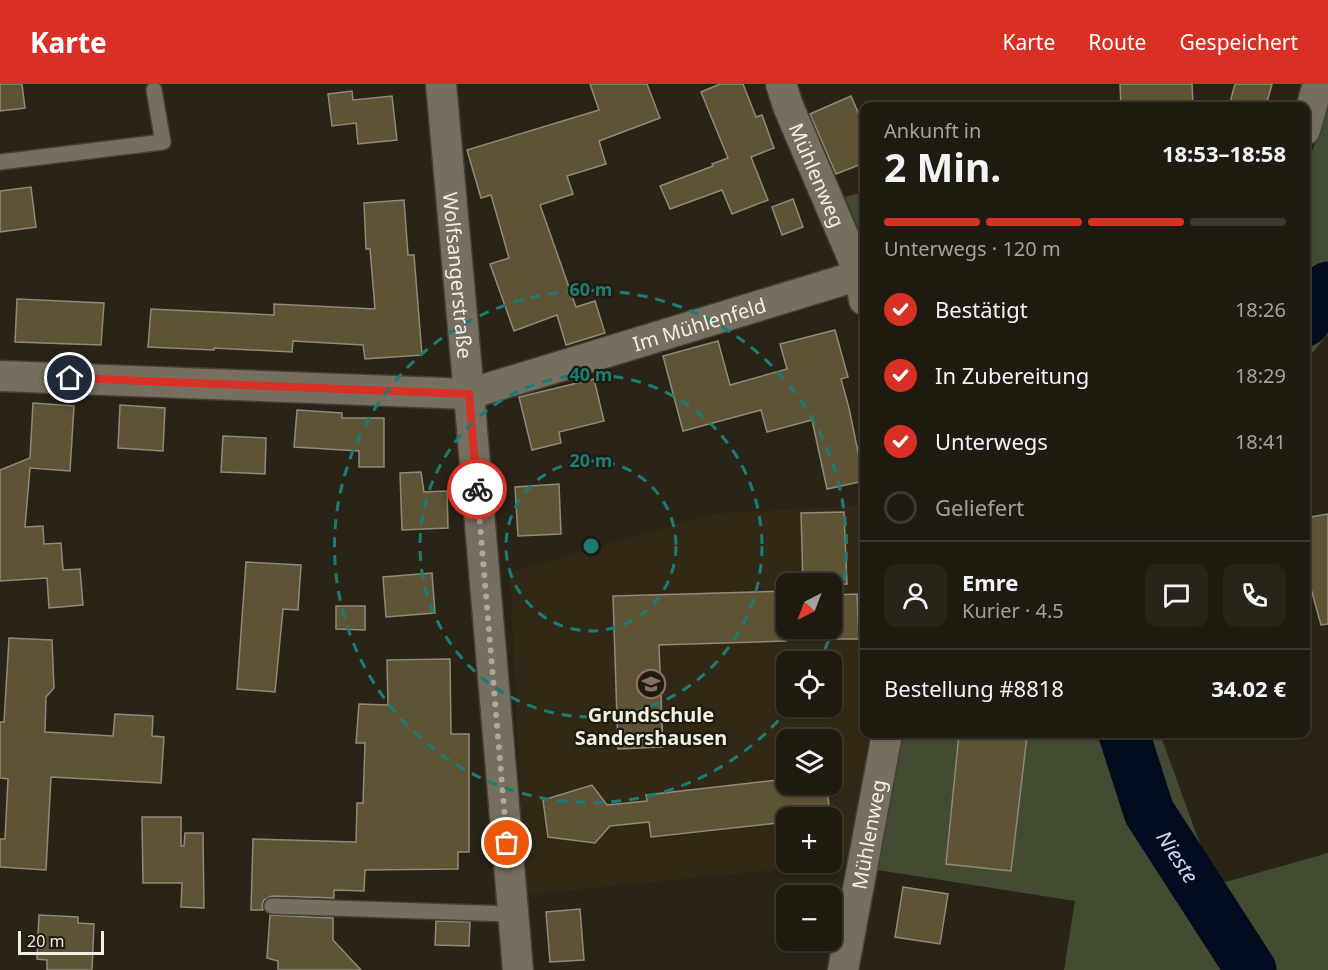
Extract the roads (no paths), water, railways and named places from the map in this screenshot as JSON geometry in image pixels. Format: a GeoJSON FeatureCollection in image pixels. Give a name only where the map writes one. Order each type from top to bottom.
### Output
{"type":"FeatureCollection","features":[{"type":"Feature","properties":{"kind":"street","name":"Wolfsangerstraße"},"geometry":{"type":"LineString","coordinates":[[441,84],[518,970]]}},
{"type":"Feature","properties":{"kind":"street","name":"Mühlenweg"},"geometry":{"type":"LineString","coordinates":[[781,84],[860,282]]}},
{"type":"Feature","properties":{"kind":"street"},"geometry":{"type":"LineString","coordinates":[[1310,112],[1318,84]]}},
{"type":"Feature","properties":{"kind":"street","name":"Im Mühlenfeld"},"geometry":{"type":"LineString","coordinates":[[0,376],[469,394],[860,288]]}},
{"type":"Feature","properties":{"kind":"street","name":"Mühlenweg"},"geometry":{"type":"LineString","coordinates":[[843,970],[886,738]]}},
{"type":"Feature","properties":{"kind":"lane"},"geometry":{"type":"LineString","coordinates":[[0,162],[162,142],[154,90]]}},
{"type":"Feature","properties":{"kind":"lane"},"geometry":{"type":"LineString","coordinates":[[272,906],[513,914]]}},
{"type":"Feature","properties":{"kind":"waterway","name":"Nieste"},"geometry":{"type":"LineString","coordinates":[[1310,314],[1328,287]]}},
{"type":"Feature","properties":{"kind":"waterway","name":"Nieste"},"geometry":{"type":"LineString","coordinates":[[1125,738],[1149,812],[1251,970]]}},
{"type":"Feature","properties":{"kind":"place","name":"Grundschule Sandershausen"},"geometry":{"type":"Point","coordinates":[651,684]}}]}
